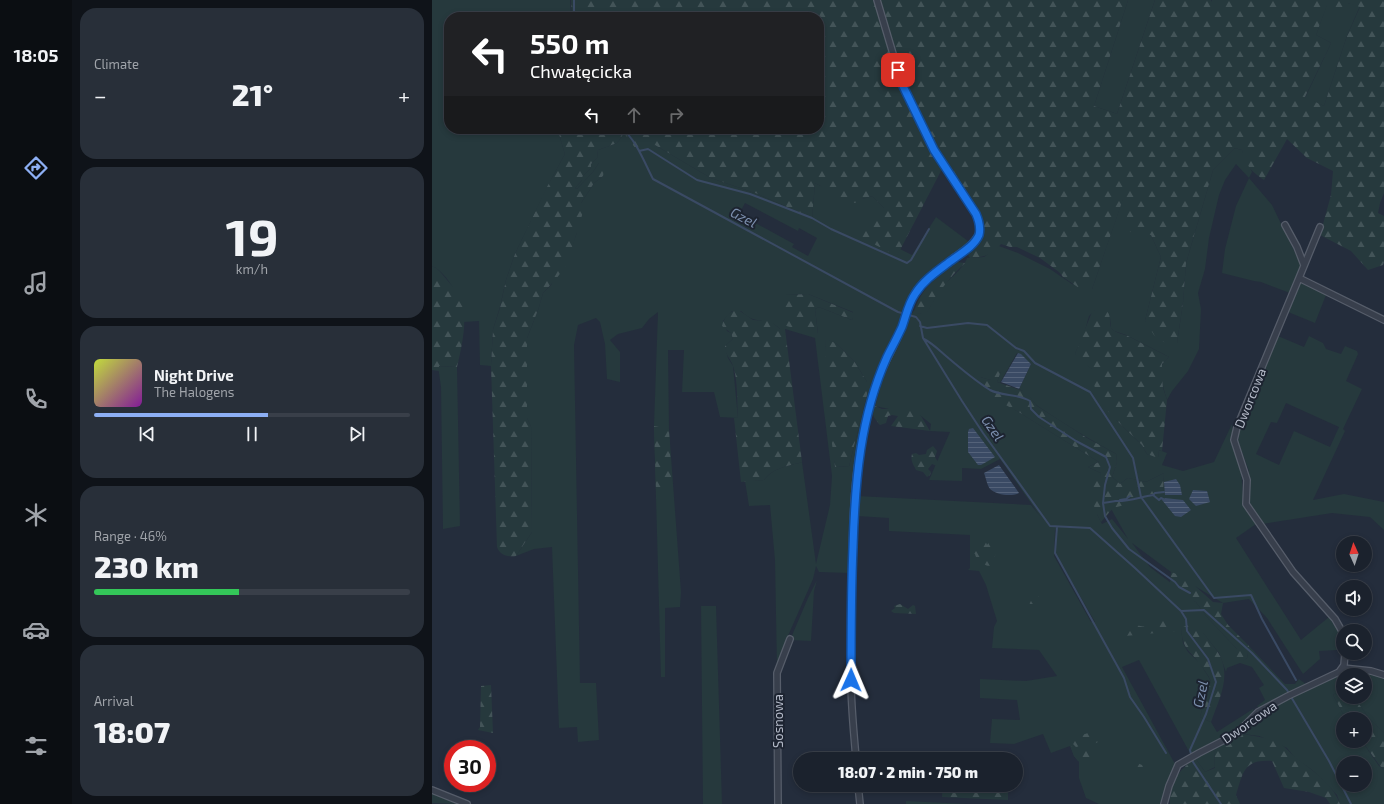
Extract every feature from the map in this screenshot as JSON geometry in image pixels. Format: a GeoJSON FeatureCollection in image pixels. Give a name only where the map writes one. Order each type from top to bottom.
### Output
{"type":"FeatureCollection","features":[{"type":"Feature","properties":{"kind":"street"},"geometry":{"type":"LineString","coordinates":[[856,752],[851,680],[852,587],[856,477],[864,429],[879,378],[898,337],[913,296],[919,288],[938,270],[975,241],[980,225],[976,214],[934,150],[902,84],[877,0]]}},
{"type":"Feature","properties":{"kind":"street"},"geometry":{"type":"LineString","coordinates":[[1285,225],[1297,247],[1304,265]]}},
{"type":"Feature","properties":{"kind":"street","name":"Dworcowa"},"geometry":{"type":"LineString","coordinates":[[1320,227],[1237,427],[1234,440],[1247,480],[1246,504],[1292,572],[1335,618],[1338,624]]}},
{"type":"Feature","properties":{"kind":"street"},"geometry":{"type":"LineString","coordinates":[[1299,278],[1384,320]]}},
{"type":"Feature","properties":{"kind":"street","name":"Sosnowa"},"geometry":{"type":"LineString","coordinates":[[778,804],[778,673],[790,639]]}},
{"type":"Feature","properties":{"kind":"street"},"geometry":{"type":"LineString","coordinates":[[1343,668],[1345,660]]}},
{"type":"Feature","properties":{"kind":"street"},"geometry":{"type":"LineString","coordinates":[[1372,671],[1384,675]]}},
{"type":"Feature","properties":{"kind":"street","name":"Dworcowa"},"geometry":{"type":"LineString","coordinates":[[1164,804],[1169,786],[1178,765],[1236,734],[1258,712],[1336,673]]}},
{"type":"Feature","properties":{"kind":"street"},"geometry":{"type":"LineString","coordinates":[[432,790],[467,804]]}},
{"type":"Feature","properties":{"kind":"street"},"geometry":{"type":"LineString","coordinates":[[859,792],[860,804]]}},
{"type":"Feature","properties":{"kind":"green space"},"geometry":{"type":"Polygon","coordinates":[[[432,0],[570,0],[571,12],[444,12],[444,134],[559,134],[565,154],[515,254],[506,280],[493,330],[491,366],[480,365],[479,321],[464,322],[461,307],[454,290],[444,275],[432,266],[432,0]]]}},
{"type":"Feature","properties":{"kind":"green space"},"geometry":{"type":"Polygon","coordinates":[[[571,0],[1128,0],[1094,106],[1117,114],[1155,0],[1211,0],[1212,2],[1212,0],[1384,0],[1384,193],[1378,213],[1384,216],[1383,265],[1368,270],[1351,251],[1320,235],[1331,195],[1333,171],[1307,158],[1287,139],[1264,180],[1250,168],[1242,150],[1235,148],[1213,170],[1186,263],[1183,302],[1177,343],[1168,345],[1154,335],[1145,321],[1161,257],[1151,235],[1130,232],[1123,199],[1092,289],[1082,290],[1040,258],[1017,247],[1010,247],[1001,244],[987,255],[970,258],[967,253],[979,238],[981,228],[944,165],[897,256],[860,237],[884,208],[872,196],[855,203],[828,199],[821,186],[815,183],[812,218],[758,194],[711,178],[655,145],[636,149],[625,134],[824,134],[824,12],[572,12],[571,0]],[[1348,3],[1343,13],[1327,5],[1316,35],[1331,43],[1305,97],[1324,106],[1347,36],[1360,7],[1348,3]]]}},
{"type":"Feature","properties":{"kind":"green space"},"geometry":{"type":"Polygon","coordinates":[[[1128,0],[1155,0],[1117,114],[1094,106],[1128,0]]]}},
{"type":"Feature","properties":{"kind":"green space"},"geometry":{"type":"Polygon","coordinates":[[[1348,3],[1360,6],[1347,36],[1324,106],[1305,98],[1331,43],[1316,35],[1327,4],[1348,3]]]}},
{"type":"Feature","properties":{"kind":"green space"},"geometry":{"type":"Polygon","coordinates":[[[559,134],[623,134],[617,143],[598,150],[597,158],[591,164],[591,168],[582,177],[582,180],[575,188],[577,189],[593,172],[599,163],[605,164],[603,176],[594,183],[581,203],[583,212],[569,258],[565,267],[543,293],[527,338],[527,418],[531,427],[532,532],[516,556],[507,556],[502,554],[497,547],[491,366],[493,330],[500,308],[506,280],[515,254],[547,187],[565,154],[559,134]]]}},
{"type":"Feature","properties":{"kind":"green space"},"geometry":{"type":"Polygon","coordinates":[[[623,134],[627,134],[655,145],[711,178],[758,194],[812,218],[815,183],[862,199],[872,196],[884,208],[897,255],[900,249],[912,255],[936,217],[972,244],[930,273],[914,292],[898,331],[878,372],[854,466],[856,466],[849,573],[819,572],[816,566],[813,579],[787,638],[777,668],[775,560],[770,505],[749,506],[745,481],[764,480],[776,470],[802,462],[816,564],[830,505],[832,476],[815,338],[785,329],[780,329],[770,323],[746,316],[741,311],[732,311],[723,321],[727,331],[731,333],[733,339],[725,346],[728,358],[733,366],[738,418],[720,417],[714,392],[682,392],[684,350],[668,350],[669,429],[681,592],[680,607],[665,608],[665,677],[661,677],[654,426],[658,312],[649,319],[642,328],[618,334],[610,340],[620,352],[620,382],[607,379],[605,344],[600,322],[596,318],[578,325],[574,345],[580,683],[596,683],[599,740],[578,742],[577,727],[559,728],[552,547],[534,549],[516,556],[532,532],[531,427],[527,418],[527,338],[543,293],[551,285],[572,246],[576,235],[581,203],[594,183],[603,176],[599,163],[593,172],[577,189],[575,188],[582,180],[582,177],[591,168],[591,164],[597,158],[598,150],[617,143],[623,134]],[[745,203],[739,214],[794,244],[792,247],[808,256],[817,238],[799,228],[798,231],[745,203]],[[808,294],[786,295],[818,334],[815,309],[819,307],[852,320],[853,312],[808,294]],[[825,339],[835,467],[849,466],[867,395],[867,382],[854,361],[837,344],[825,339]]]}},
{"type":"Feature","properties":{"kind":"green space"},"geometry":{"type":"Polygon","coordinates":[[[1235,148],[1242,150],[1252,172],[1249,178],[1236,164],[1225,180],[1219,195],[1209,238],[1205,269],[1198,293],[1201,309],[1199,349],[1188,371],[1172,391],[1167,400],[1162,382],[1161,369],[1163,363],[1169,357],[1126,335],[1114,331],[1111,328],[1110,318],[1095,310],[1089,316],[1084,334],[1075,354],[1092,369],[1117,421],[1142,445],[1147,454],[1158,457],[1159,450],[1167,453],[1162,465],[1183,471],[1214,462],[1232,424],[1233,439],[1241,471],[1244,507],[1256,524],[1236,538],[1301,640],[1329,617],[1336,628],[1336,650],[1319,651],[1320,659],[1303,674],[1267,618],[1249,599],[1223,603],[1171,572],[1132,543],[1150,567],[1196,602],[1207,617],[1237,649],[1240,662],[1247,658],[1249,646],[1285,684],[1295,684],[1299,679],[1307,685],[1260,709],[1257,706],[1265,700],[1259,688],[1264,685],[1252,667],[1240,663],[1227,668],[1226,672],[1219,653],[1203,633],[1181,628],[1183,643],[1188,652],[1200,663],[1211,681],[1200,717],[1211,722],[1217,732],[1253,709],[1255,713],[1236,731],[1191,755],[1139,660],[1122,667],[1175,764],[1160,804],[1099,804],[1086,798],[1079,778],[1079,762],[1074,756],[1070,746],[1051,753],[1043,734],[1014,744],[990,743],[992,719],[1020,720],[1017,700],[980,698],[980,679],[1026,681],[1057,676],[1039,650],[992,648],[994,627],[997,621],[986,585],[979,571],[968,570],[970,568],[970,535],[889,531],[889,518],[857,516],[857,496],[1031,505],[1040,516],[1000,459],[981,469],[962,468],[962,481],[929,480],[950,432],[930,431],[931,424],[921,416],[875,406],[885,371],[908,319],[915,309],[917,314],[927,312],[941,288],[960,269],[967,258],[984,257],[999,246],[1018,253],[1050,269],[1072,284],[1092,289],[1123,198],[1151,235],[1161,257],[1145,321],[1177,343],[1183,302],[1186,263],[1213,170],[1235,148]],[[1017,353],[1000,383],[997,382],[1001,371],[990,380],[980,377],[1011,407],[1099,462],[1088,467],[1101,473],[1097,514],[1102,524],[1112,519],[1128,539],[1110,507],[1163,492],[1164,473],[1146,482],[1128,478],[1120,484],[1112,477],[1117,462],[1116,454],[1036,405],[1019,389],[1031,364],[1017,353]],[[1057,529],[1055,530],[1054,556],[1091,622],[1095,622],[1055,553],[1057,529]]]}},
{"type":"Feature","properties":{"kind":"green space"},"geometry":{"type":"Polygon","coordinates":[[[1249,178],[1272,205],[1301,265],[1290,293],[1261,282],[1222,273],[1225,249],[1236,206],[1249,178]]]}},
{"type":"Feature","properties":{"kind":"green space"},"geometry":{"type":"Polygon","coordinates":[[[957,262],[965,263],[944,286],[927,313],[916,314],[915,309],[922,294],[937,277],[957,262]]]}},
{"type":"Feature","properties":{"kind":"green space"},"geometry":{"type":"Polygon","coordinates":[[[432,266],[440,272],[458,294],[464,310],[463,335],[457,367],[439,366],[439,371],[432,370],[432,266]]]}},
{"type":"Feature","properties":{"kind":"green space"},"geometry":{"type":"Polygon","coordinates":[[[1301,283],[1313,287],[1326,295],[1315,323],[1288,312],[1299,284],[1301,283]]]}},
{"type":"Feature","properties":{"kind":"green space"},"geometry":{"type":"Polygon","coordinates":[[[808,294],[854,313],[852,320],[819,307],[815,309],[818,335],[783,325],[782,301],[786,295],[808,294]]]}},
{"type":"Feature","properties":{"kind":"green space"},"geometry":{"type":"Polygon","coordinates":[[[737,309],[753,320],[770,321],[780,329],[785,329],[802,462],[776,470],[764,480],[741,482],[734,418],[738,418],[736,378],[735,371],[726,352],[725,346],[733,339],[731,333],[722,326],[728,315],[737,309]]]}},
{"type":"Feature","properties":{"kind":"green space"},"geometry":{"type":"Polygon","coordinates":[[[1104,309],[1109,314],[1110,325],[1113,330],[1169,357],[1162,364],[1163,388],[1167,400],[1162,451],[1159,450],[1158,458],[1147,454],[1142,445],[1106,409],[1098,396],[1093,382],[1092,369],[1075,354],[1092,312],[1095,310],[1104,309]]]}},
{"type":"Feature","properties":{"kind":"green space"},"geometry":{"type":"Polygon","coordinates":[[[1278,336],[1304,347],[1309,336],[1323,343],[1326,349],[1341,354],[1345,346],[1357,351],[1358,354],[1346,381],[1362,389],[1343,429],[1345,431],[1313,500],[1344,494],[1384,502],[1384,530],[1370,517],[1332,513],[1262,524],[1249,506],[1249,471],[1238,441],[1240,423],[1251,401],[1278,336]],[[1286,403],[1277,423],[1271,422],[1256,454],[1279,465],[1294,431],[1330,447],[1339,427],[1286,403]]]}},
{"type":"Feature","properties":{"kind":"green space"},"geometry":{"type":"Polygon","coordinates":[[[825,338],[837,344],[854,361],[867,382],[867,395],[849,466],[835,467],[827,405],[825,338]]]}},
{"type":"Feature","properties":{"kind":"green space"},"geometry":{"type":"Polygon","coordinates":[[[438,366],[457,367],[460,526],[443,529],[441,387],[438,366]]]}},
{"type":"Feature","properties":{"kind":"green space"},"geometry":{"type":"Polygon","coordinates":[[[995,370],[1001,371],[997,382],[1026,392],[1037,406],[1087,438],[1116,454],[1117,462],[1112,477],[1120,484],[1128,478],[1146,482],[1164,473],[1163,494],[1151,494],[1136,502],[1113,508],[1101,522],[1094,507],[1092,497],[1092,481],[1100,478],[1101,473],[1088,467],[1099,462],[1017,411],[981,392],[975,384],[980,377],[990,380],[995,370]]]}},
{"type":"Feature","properties":{"kind":"green space"},"geometry":{"type":"Polygon","coordinates":[[[875,406],[882,409],[908,409],[921,416],[930,431],[891,426],[898,416],[892,415],[888,416],[886,423],[880,425],[873,415],[875,406]]]}},
{"type":"Feature","properties":{"kind":"green space"},"geometry":{"type":"Polygon","coordinates":[[[654,426],[669,429],[672,490],[656,491],[654,426]]]}},
{"type":"Feature","properties":{"kind":"green space"},"geometry":{"type":"Polygon","coordinates":[[[933,446],[937,451],[935,457],[939,464],[937,466],[932,464],[928,469],[931,472],[930,475],[927,477],[923,472],[916,470],[912,461],[912,454],[926,454],[927,450],[933,446]]]}},
{"type":"Feature","properties":{"kind":"green space"},"geometry":{"type":"Polygon","coordinates":[[[984,538],[987,545],[990,541],[995,544],[989,551],[996,553],[994,558],[997,564],[991,566],[987,565],[977,560],[975,554],[971,553],[970,550],[977,549],[980,541],[984,538]]]}},
{"type":"Feature","properties":{"kind":"green space"},"geometry":{"type":"Polygon","coordinates":[[[1171,572],[1185,577],[1213,602],[1223,603],[1221,614],[1228,625],[1249,646],[1247,658],[1240,663],[1236,658],[1237,649],[1207,617],[1196,602],[1187,597],[1170,583],[1171,572]]]}},
{"type":"Feature","properties":{"kind":"green space"},"geometry":{"type":"Polygon","coordinates":[[[817,580],[814,591],[811,641],[790,640],[808,598],[817,580]]]}},
{"type":"Feature","properties":{"kind":"green space"},"geometry":{"type":"Polygon","coordinates":[[[1028,591],[1031,591],[1033,594],[1039,593],[1039,602],[1030,604],[1027,598],[1028,591]]]}},
{"type":"Feature","properties":{"kind":"green space"},"geometry":{"type":"Polygon","coordinates":[[[900,604],[908,609],[913,605],[915,606],[916,614],[894,613],[891,611],[895,608],[894,606],[900,604]]]}},
{"type":"Feature","properties":{"kind":"green space"},"geometry":{"type":"Polygon","coordinates":[[[701,606],[716,606],[722,804],[703,804],[701,606]]]}},
{"type":"Feature","properties":{"kind":"green space"},"geometry":{"type":"Polygon","coordinates":[[[1166,616],[1177,631],[1125,636],[1120,632],[1130,629],[1131,625],[1146,627],[1152,626],[1155,620],[1166,616]]]}},
{"type":"Feature","properties":{"kind":"green space"},"geometry":{"type":"Polygon","coordinates":[[[1195,622],[1217,651],[1222,660],[1224,669],[1221,695],[1211,722],[1200,717],[1211,681],[1185,646],[1182,636],[1181,628],[1195,622]]]}},
{"type":"Feature","properties":{"kind":"green space"},"geometry":{"type":"Polygon","coordinates":[[[1372,674],[1376,674],[1384,678],[1384,733],[1372,721],[1372,712],[1364,712],[1359,704],[1372,704],[1372,674]]]}},
{"type":"Feature","properties":{"kind":"green space"},"geometry":{"type":"Polygon","coordinates":[[[1336,676],[1336,693],[1333,695],[1336,704],[1338,704],[1342,712],[1336,712],[1336,748],[1367,748],[1379,766],[1384,769],[1384,804],[1340,804],[1337,795],[1322,779],[1295,758],[1287,748],[1259,736],[1242,734],[1259,716],[1280,702],[1336,676]]]}},
{"type":"Feature","properties":{"kind":"green space"},"geometry":{"type":"Polygon","coordinates":[[[491,685],[493,733],[478,730],[480,727],[481,686],[491,685]]]}},
{"type":"Feature","properties":{"kind":"green space"},"geometry":{"type":"Polygon","coordinates":[[[1336,693],[1336,701],[1333,695],[1336,693]]]}},
{"type":"Feature","properties":{"kind":"green space"},"geometry":{"type":"Polygon","coordinates":[[[1338,704],[1359,704],[1364,712],[1342,712],[1338,704]]]}},
{"type":"Feature","properties":{"kind":"green space"},"geometry":{"type":"Polygon","coordinates":[[[1372,721],[1384,733],[1384,769],[1380,766],[1367,748],[1372,748],[1372,721]]]}},
{"type":"Feature","properties":{"kind":"green space"},"geometry":{"type":"Polygon","coordinates":[[[1091,728],[1096,729],[1100,740],[1092,744],[1092,755],[1089,761],[1083,759],[1078,761],[1074,756],[1070,745],[1076,750],[1084,752],[1080,746],[1076,747],[1073,744],[1073,738],[1091,732],[1091,728]]]}},
{"type":"Feature","properties":{"kind":"green space"},"geometry":{"type":"Polygon","coordinates":[[[1242,734],[1267,738],[1281,744],[1296,758],[1316,773],[1333,790],[1340,804],[1330,804],[1326,798],[1309,792],[1284,788],[1272,761],[1263,761],[1250,765],[1243,774],[1236,795],[1240,804],[1170,804],[1173,783],[1184,768],[1195,758],[1205,772],[1215,768],[1214,749],[1242,734]]]}},
{"type":"Feature","properties":{"kind":"green space"},"geometry":{"type":"Polygon","coordinates":[[[1214,749],[1215,767],[1205,772],[1195,758],[1214,749]]]}},
{"type":"Feature","properties":{"kind":"green space"},"geometry":{"type":"Polygon","coordinates":[[[1135,762],[1142,765],[1149,780],[1144,782],[1140,780],[1131,769],[1135,762]]]}},
{"type":"Feature","properties":{"kind":"green space"},"geometry":{"type":"Polygon","coordinates":[[[432,792],[460,804],[432,803],[432,792]]]}},
{"type":"Feature","properties":{"kind":"green space"},"geometry":{"type":"Polygon","coordinates":[[[942,792],[1008,792],[1008,800],[942,797],[942,792]]]}},
{"type":"Feature","properties":{"kind":"green space"},"geometry":{"type":"Polygon","coordinates":[[[906,801],[967,804],[906,804],[906,801]]]}},
{"type":"Feature","properties":{"kind":"water"},"geometry":{"type":"Polygon","coordinates":[[[1018,353],[1031,364],[1019,389],[1001,382],[1018,353]]]}},
{"type":"Feature","properties":{"kind":"water"},"geometry":{"type":"Polygon","coordinates":[[[973,428],[995,457],[981,465],[978,465],[968,452],[968,432],[969,429],[973,428]]]}},
{"type":"Feature","properties":{"kind":"water"},"geometry":{"type":"Polygon","coordinates":[[[999,465],[1019,493],[1004,495],[996,493],[990,489],[984,473],[999,465]]]}},
{"type":"Feature","properties":{"kind":"water"},"geometry":{"type":"Polygon","coordinates":[[[1176,479],[1180,485],[1182,495],[1165,495],[1164,482],[1176,479]]]}},
{"type":"Feature","properties":{"kind":"water"},"geometry":{"type":"Polygon","coordinates":[[[1193,490],[1207,491],[1210,502],[1196,506],[1189,499],[1193,490]]]}},
{"type":"Feature","properties":{"kind":"water"},"geometry":{"type":"Polygon","coordinates":[[[1165,498],[1183,500],[1191,510],[1181,517],[1175,516],[1162,500],[1165,498]]]}},
{"type":"Feature","properties":{"kind":"waterway","name":"Gzel"},"geometry":{"type":"LineString","coordinates":[[574,0],[574,12]]}},
{"type":"Feature","properties":{"kind":"waterway","name":"Gzel"},"geometry":{"type":"LineString","coordinates":[[628,134],[636,145],[653,179],[898,312],[916,317],[920,322],[923,338],[962,401],[983,433],[1050,526],[1090,528],[1181,611],[1186,619],[1187,631],[1208,659],[1216,682],[1206,714],[1190,750],[1193,762],[1221,804]]}},
{"type":"Feature","properties":{"kind":"waterway"},"geometry":{"type":"LineString","coordinates":[[639,151],[648,149],[697,180],[750,194],[812,218],[831,229],[907,263],[911,260],[929,229]]}},
{"type":"Feature","properties":{"kind":"waterway"},"geometry":{"type":"LineString","coordinates":[[920,326],[927,328],[968,323],[987,325],[1016,348],[1024,351],[1035,363],[1090,392],[1133,458],[1141,497],[1214,598],[1251,595],[1262,619],[1296,680]]}},
{"type":"Feature","properties":{"kind":"waterway"},"geometry":{"type":"LineString","coordinates":[[924,339],[930,342],[973,378],[990,390],[1021,397],[1030,401],[1031,409],[1039,417],[1076,441],[1106,457],[1110,467],[1105,485],[1103,503],[1105,516],[1112,528],[1129,549],[1175,582],[1179,587],[1190,593]]}},
{"type":"Feature","properties":{"kind":"waterway"},"geometry":{"type":"LineString","coordinates":[[1153,495],[1155,493],[1164,492]]}},
{"type":"Feature","properties":{"kind":"waterway"},"geometry":{"type":"LineString","coordinates":[[1115,501],[1153,495],[1159,500],[1161,498],[1163,499]]}},
{"type":"Feature","properties":{"kind":"waterway"},"geometry":{"type":"LineString","coordinates":[[1120,500],[1126,499],[1130,496]]}},
{"type":"Feature","properties":{"kind":"waterway"},"geometry":{"type":"LineString","coordinates":[[1103,503],[1116,501]]}},
{"type":"Feature","properties":{"kind":"waterway"},"geometry":{"type":"LineString","coordinates":[[1057,527],[1055,553],[1124,678],[1130,697],[1166,753]]}},
{"type":"Feature","properties":{"kind":"waterway"},"geometry":{"type":"LineString","coordinates":[[1181,611],[1204,610],[1252,653],[1287,690],[1329,761],[1351,804]]}},
{"type":"Feature","properties":{"kind":"route"},"geometry":{"type":"LineString","coordinates":[[851,680],[855,494],[861,444],[875,390],[887,357],[898,337],[913,296],[932,276],[972,245],[977,238],[980,229],[976,214],[934,150],[902,84],[898,70]]}}]}
